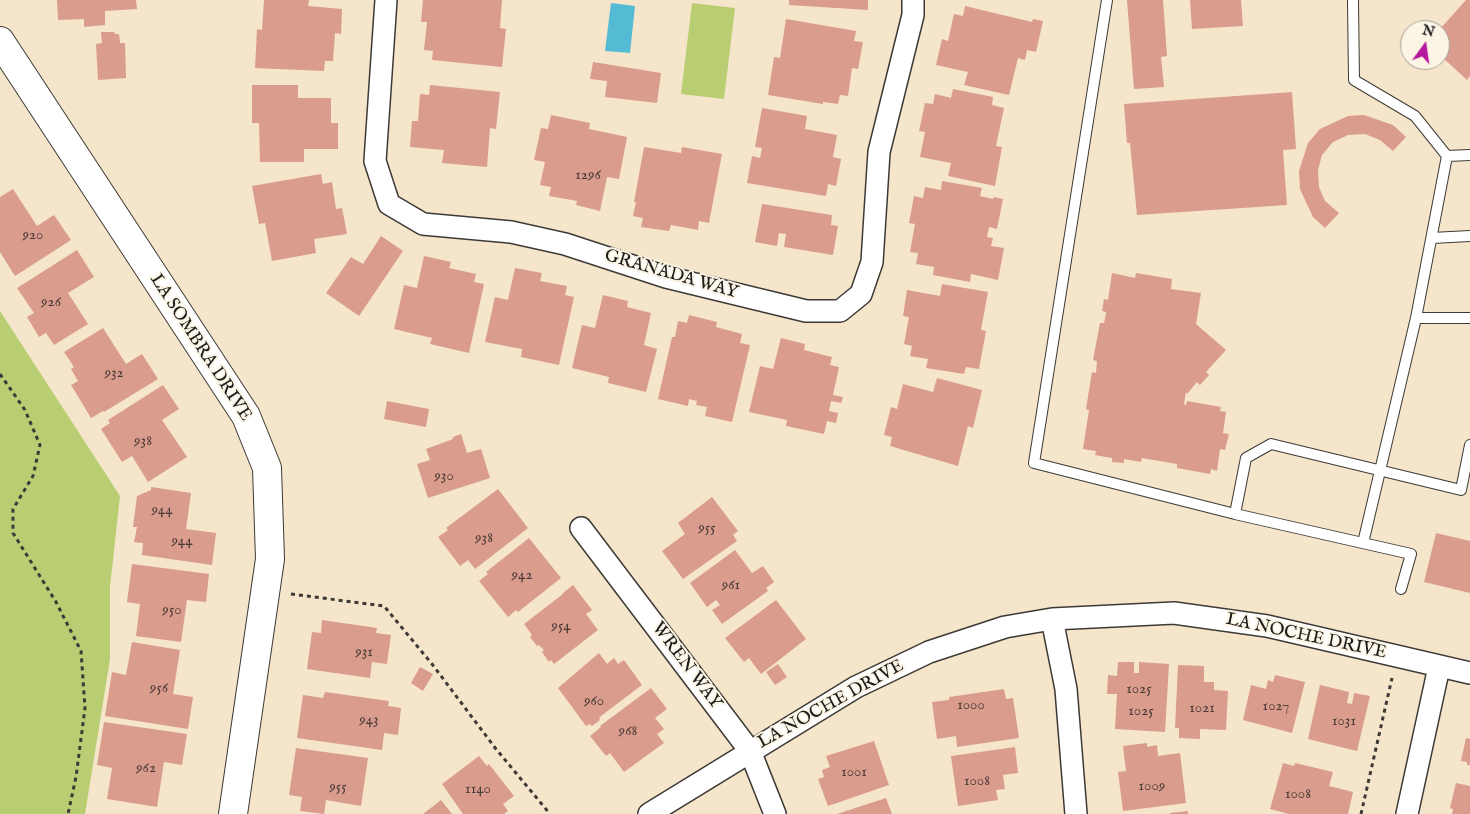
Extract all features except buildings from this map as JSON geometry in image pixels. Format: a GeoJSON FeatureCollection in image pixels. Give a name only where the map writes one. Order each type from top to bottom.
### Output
{"type":"FeatureCollection","features":[{"type":"Feature","properties":{"kind":"street","name":"GRANADA WAY"},"geometry":{"type":"LineString","coordinates":[[386,0],[375,161],[389,204],[424,224],[511,232],[565,244],[666,277],[806,311],[840,311],[861,294],[872,262],[879,152],[913,15],[913,0]]}},
{"type":"Feature","properties":{"kind":"street","name":"LA SOMBRA DRIVE"},"geometry":{"type":"LineString","coordinates":[[0,41],[246,416],[267,468],[270,559],[233,814]]}},
{"type":"Feature","properties":{"kind":"street","name":"WREN WAY"},"geometry":{"type":"LineString","coordinates":[[581,528],[750,750],[775,814]]}},
{"type":"Feature","properties":{"kind":"street","name":"LA NOCHE DRIVE"},"geometry":{"type":"LineString","coordinates":[[648,814],[856,687],[929,652],[1005,627],[1052,619],[1174,613],[1267,626],[1470,674]]}},
{"type":"Feature","properties":{"kind":"street"},"geometry":{"type":"LineString","coordinates":[[1052,619],[1066,689],[1076,814]]}},
{"type":"Feature","properties":{"kind":"street"},"geometry":{"type":"LineString","coordinates":[[1407,814],[1439,667]]}},
{"type":"Feature","properties":{"kind":"lane"},"geometry":{"type":"LineString","coordinates":[[1107,0],[1034,463],[1235,514],[1411,554],[1401,589]]}},
{"type":"Feature","properties":{"kind":"lane"},"geometry":{"type":"LineString","coordinates":[[1353,0],[1354,80],[1415,116],[1447,156],[1416,318],[1363,543]]}},
{"type":"Feature","properties":{"kind":"lane"},"geometry":{"type":"LineString","coordinates":[[1447,156],[1470,155]]}},
{"type":"Feature","properties":{"kind":"lane"},"geometry":{"type":"LineString","coordinates":[[1432,238],[1470,236]]}},
{"type":"Feature","properties":{"kind":"lane"},"geometry":{"type":"LineString","coordinates":[[1416,318],[1470,318]]}},
{"type":"Feature","properties":{"kind":"lane"},"geometry":{"type":"LineString","coordinates":[[1235,514],[1246,458],[1271,444],[1461,490],[1470,445]]}},
{"type":"Feature","properties":{"kind":"path"},"geometry":{"type":"LineString","coordinates":[[0,374],[25,410],[40,445],[33,476],[13,509],[13,534],[56,602],[81,651],[85,708],[76,776],[68,814]]}},
{"type":"Feature","properties":{"kind":"path"},"geometry":{"type":"LineString","coordinates":[[291,594],[384,606],[432,664],[496,749],[550,814]]}},
{"type":"Feature","properties":{"kind":"path"},"geometry":{"type":"LineString","coordinates":[[1361,814],[1394,672]]}},
{"type":"Feature","properties":{"kind":"green space"},"geometry":{"type":"Polygon","coordinates":[[[692,3],[735,8],[724,99],[681,94],[692,3]]]}},
{"type":"Feature","properties":{"kind":"green space"},"geometry":{"type":"Polygon","coordinates":[[[0,311],[120,496],[110,587],[110,659],[85,814],[0,814],[0,311]]]}},
{"type":"Feature","properties":{"kind":"water"},"geometry":{"type":"Polygon","coordinates":[[[611,3],[635,6],[630,53],[605,51],[611,3]]]}}]}
